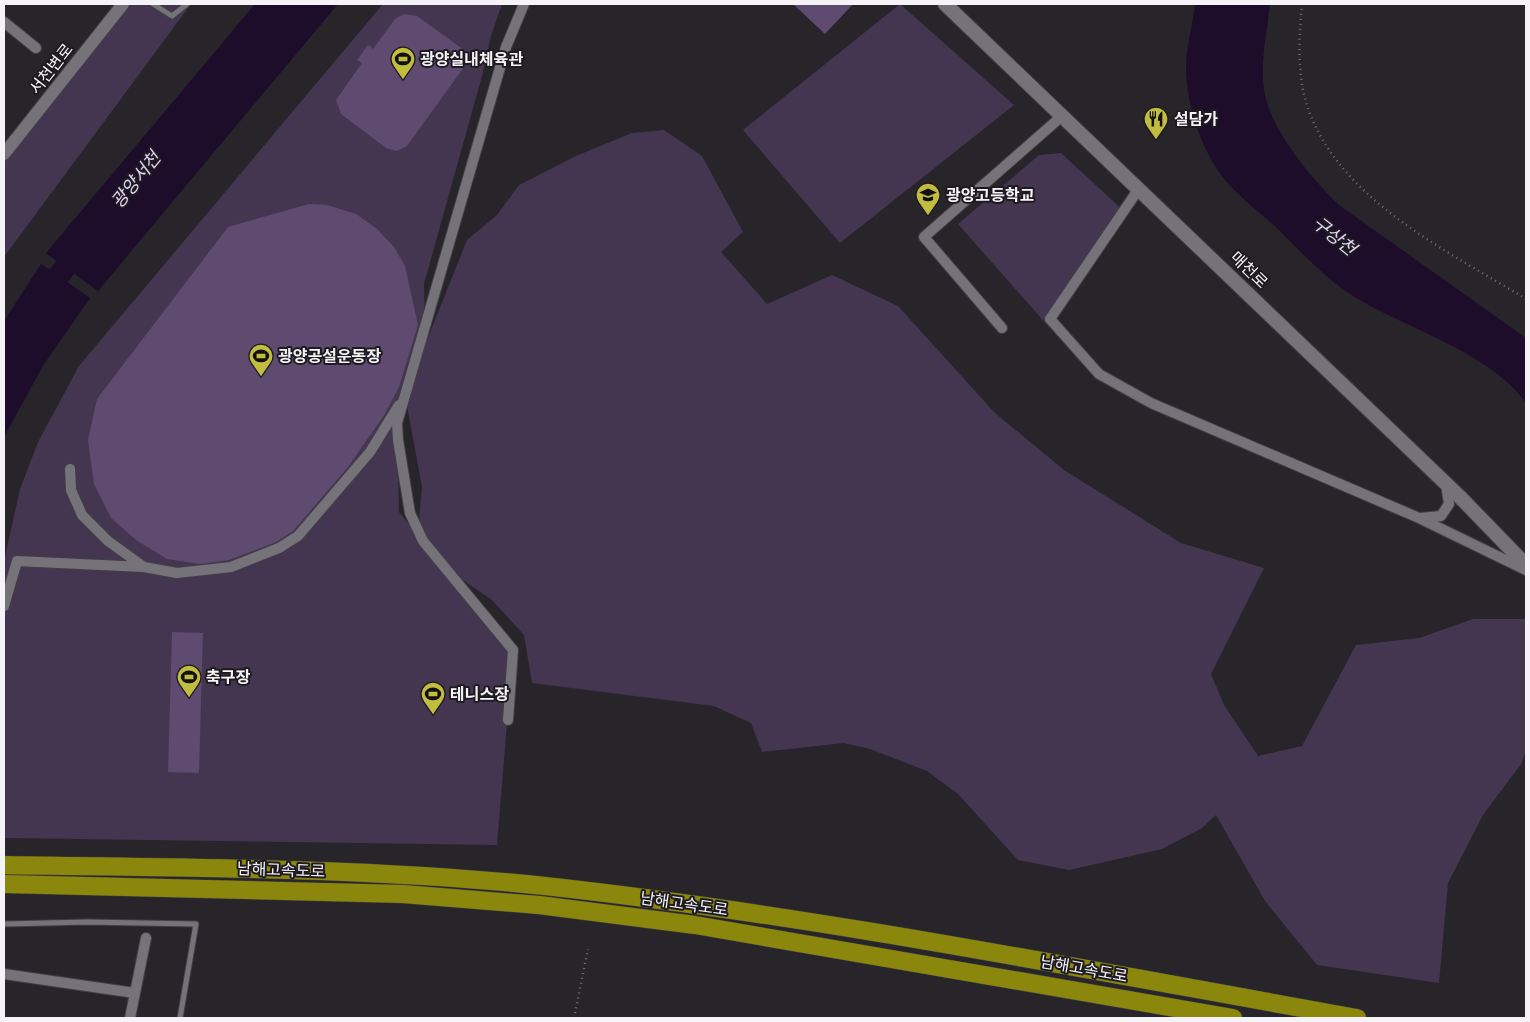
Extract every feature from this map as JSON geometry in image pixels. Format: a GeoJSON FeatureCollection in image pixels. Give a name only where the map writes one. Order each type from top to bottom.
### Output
{"type":"FeatureCollection","features":[{"type":"Feature","properties":{"kind":"highway","name":"남해고속도로"},"geometry":{"type":"LineString","coordinates":[[4,865],[289,869],[542,886],[698,905],[930,942],[1357,1018]]}},
{"type":"Feature","properties":{"kind":"highway","name":"남해고속도로"},"geometry":{"type":"LineString","coordinates":[[4,884],[374,893],[539,905],[695,925],[1233,1018]]}},
{"type":"Feature","properties":{"kind":"main road","name":"매천로"},"geometry":{"type":"LineString","coordinates":[[945,4],[1446,484],[1526,565]]}},
{"type":"Feature","properties":{"kind":"street","name":"서천변로"},"geometry":{"type":"LineString","coordinates":[[4,154],[123,4]]}},
{"type":"Feature","properties":{"kind":"street"},"geometry":{"type":"LineString","coordinates":[[508,720],[513,650],[422,541],[410,512],[397,423],[504,55],[524,4]]}},
{"type":"Feature","properties":{"kind":"street"},"geometry":{"type":"LineString","coordinates":[[4,22],[36,48]]}},
{"type":"Feature","properties":{"kind":"street"},"geometry":{"type":"LineString","coordinates":[[1002,328],[924,237],[1062,116]]}},
{"type":"Feature","properties":{"kind":"street"},"geometry":{"type":"LineString","coordinates":[[1138,190],[1050,320],[1099,374],[1151,403],[1419,518],[1526,570]]}},
{"type":"Feature","properties":{"kind":"street"},"geometry":{"type":"LineString","coordinates":[[4,606],[17,561],[144,567],[177,573],[231,567],[256,559],[291,540],[311,522],[370,452],[404,396]]}},
{"type":"Feature","properties":{"kind":"street"},"geometry":{"type":"LineString","coordinates":[[70,468],[71,490],[82,515],[108,541],[144,567]]}},
{"type":"Feature","properties":{"kind":"street"},"geometry":{"type":"LineString","coordinates":[[1419,518],[1441,516],[1449,504],[1446,484]]}},
{"type":"Feature","properties":{"kind":"street"},"geometry":{"type":"LineString","coordinates":[[130,1018],[146,938]]}},
{"type":"Feature","properties":{"kind":"street"},"geometry":{"type":"LineString","coordinates":[[4,974],[134,993]]}},
{"type":"Feature","properties":{"kind":"lane"},"geometry":{"type":"LineString","coordinates":[[153,4],[172,16],[187,4]]}},
{"type":"Feature","properties":{"kind":"lane"},"geometry":{"type":"LineString","coordinates":[[4,924],[88,922],[196,924],[180,1018]]}},
{"type":"Feature","properties":{"kind":"path"},"geometry":{"type":"LineString","coordinates":[[1302,4],[1299,36],[1306,105],[1326,149],[1358,185],[1405,225],[1526,299]]}},
{"type":"Feature","properties":{"kind":"path"},"geometry":{"type":"LineString","coordinates":[[574,1018],[588,950]]}},
{"type":"Feature","properties":{"kind":"shaded area"},"geometry":{"type":"Polygon","coordinates":[[[126,4],[191,4],[4,257],[4,161],[126,4]]]}},
{"type":"Feature","properties":{"kind":"shaded area"},"geometry":{"type":"Polygon","coordinates":[[[383,4],[502,4],[491,36],[482,76],[424,284],[425,330],[397,405],[399,512],[438,559],[418,531],[422,487],[405,395],[467,240],[497,215],[519,185],[576,156],[632,133],[664,130],[702,156],[743,232],[721,252],[767,304],[832,275],[898,306],[995,413],[1064,470],[1181,543],[1264,568],[1211,674],[1224,705],[1258,756],[1302,746],[1356,645],[1419,638],[1473,619],[1526,619],[1526,751],[1521,764],[1483,815],[1448,883],[1439,983],[1317,965],[1265,901],[1216,815],[1202,828],[1162,849],[1069,870],[1018,860],[958,794],[927,771],[870,749],[844,743],[762,752],[751,723],[714,706],[532,683],[524,635],[492,600],[448,570],[513,650],[497,845],[4,838],[4,561],[20,489],[38,442],[79,366],[383,4]]]}},
{"type":"Feature","properties":{"kind":"shaded area"},"geometry":{"type":"Polygon","coordinates":[[[900,4],[1014,105],[840,243],[743,130],[900,4]]]}},
{"type":"Feature","properties":{"kind":"shaded area"},"geometry":{"type":"Polygon","coordinates":[[[1061,153],[1127,214],[1049,327],[958,224],[1039,155],[1061,153]]]}},
{"type":"Feature","properties":{"kind":"water"},"geometry":{"type":"Polygon","coordinates":[[[255,4],[338,4],[98,291],[46,253],[255,4]]]}},
{"type":"Feature","properties":{"kind":"water","name":"구상천"},"geometry":{"type":"Polygon","coordinates":[[[1195,4],[1270,4],[1264,50],[1263,84],[1269,110],[1285,140],[1306,169],[1339,205],[1526,338],[1526,403],[1494,371],[1474,358],[1354,297],[1320,270],[1225,180],[1209,156],[1203,142],[1192,112],[1189,96],[1186,59],[1195,4]]]}},
{"type":"Feature","properties":{"kind":"water"},"geometry":{"type":"Polygon","coordinates":[[[41,264],[90,298],[44,364],[4,437],[4,321],[41,264]]]}},
{"type":"Feature","properties":{"kind":"building"},"geometry":{"type":"Polygon","coordinates":[[[793,4],[853,4],[825,34],[793,4]]]}},
{"type":"Feature","properties":{"kind":"building","name":"광양실내체육관"},"geometry":{"type":"Polygon","coordinates":[[[404,14],[417,16],[464,50],[467,63],[407,146],[397,151],[386,148],[341,114],[336,100],[362,63],[357,60],[368,45],[373,49],[395,19],[404,14]]]}},
{"type":"Feature","properties":{"kind":"building","name":"광양공설운동장"},"geometry":{"type":"Polygon","coordinates":[[[309,204],[327,205],[356,214],[377,229],[394,247],[405,266],[418,325],[399,387],[385,414],[348,467],[293,531],[276,542],[229,560],[200,564],[167,559],[136,540],[111,518],[94,484],[88,440],[97,399],[228,227],[309,204]]]}},
{"type":"Feature","properties":{"kind":"building"},"geometry":{"type":"Polygon","coordinates":[[[172,632],[203,633],[199,773],[168,772],[172,632]]]}},
{"type":"Feature","properties":{"kind":"waterway","name":"광양서천"},"geometry":{"type":"LineString","coordinates":[[40,299],[84,244]]}},
{"type":"Feature","properties":{"kind":"place","name":"광양실내체육관"},"geometry":{"type":"Point","coordinates":[403,80]}},
{"type":"Feature","properties":{"kind":"place","name":"설담가"},"geometry":{"type":"Point","coordinates":[1156,140]}},
{"type":"Feature","properties":{"kind":"place","name":"광양고등학교"},"geometry":{"type":"Point","coordinates":[928,216]}},
{"type":"Feature","properties":{"kind":"place","name":"광양공설운동장"},"geometry":{"type":"Point","coordinates":[261,377]}},
{"type":"Feature","properties":{"kind":"place","name":"축구장"},"geometry":{"type":"Point","coordinates":[189,698]}},
{"type":"Feature","properties":{"kind":"place","name":"테니스장"},"geometry":{"type":"Point","coordinates":[433,715]}}]}
